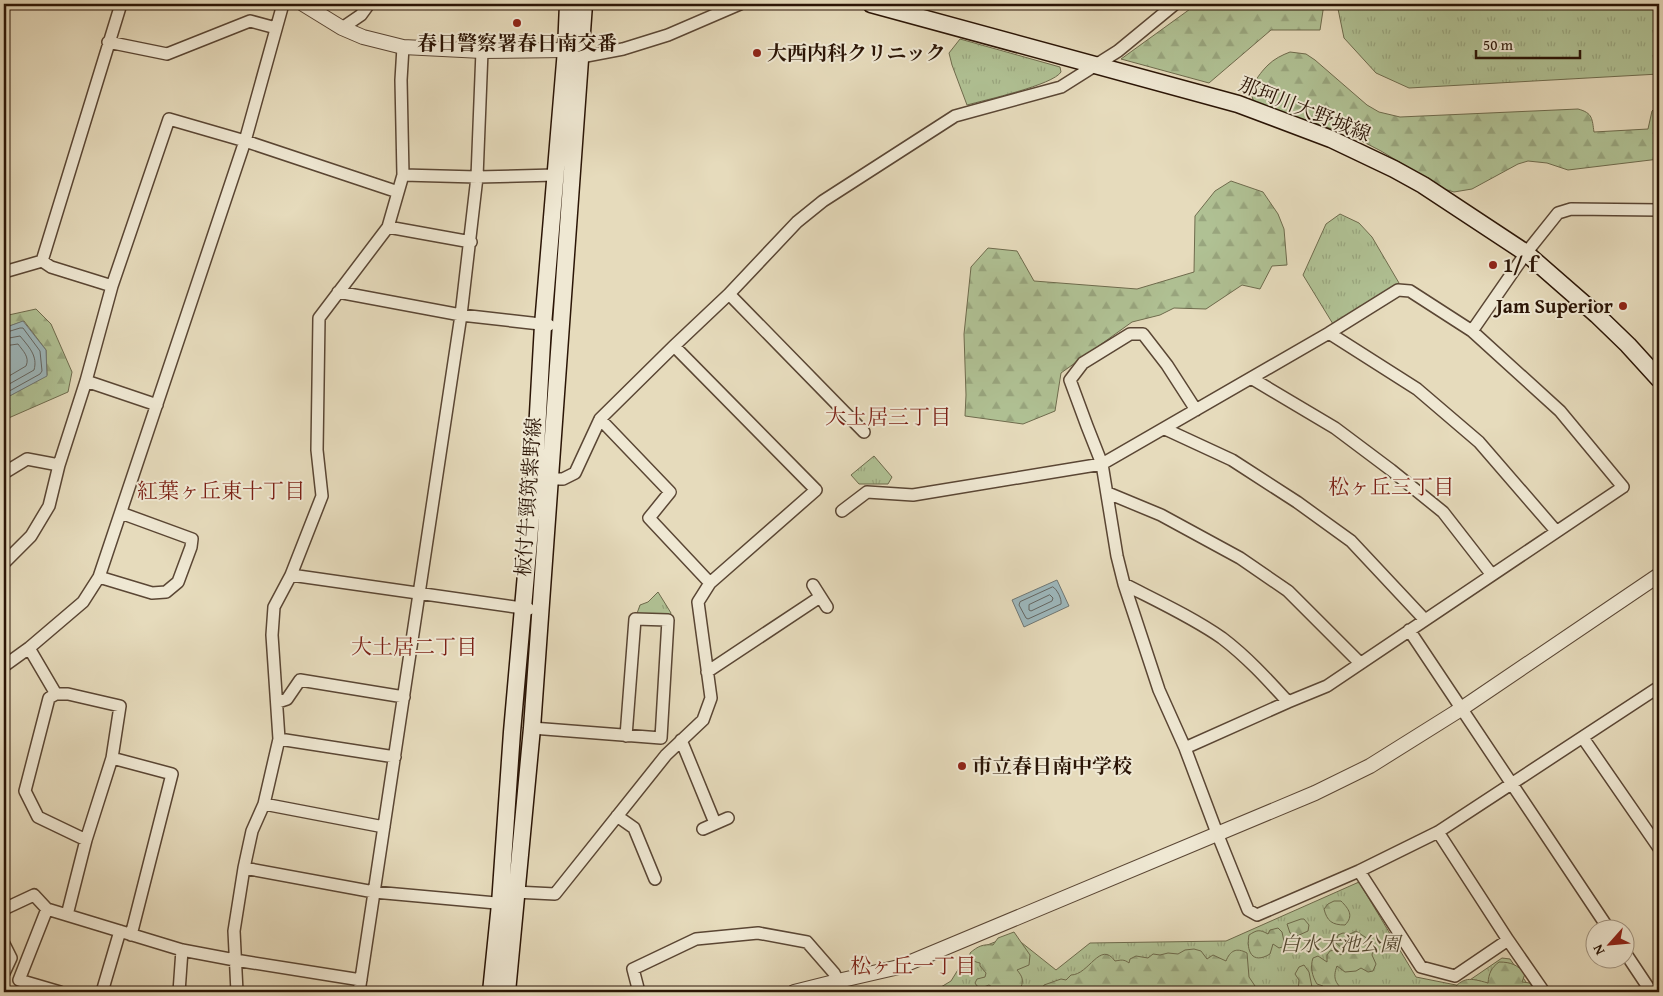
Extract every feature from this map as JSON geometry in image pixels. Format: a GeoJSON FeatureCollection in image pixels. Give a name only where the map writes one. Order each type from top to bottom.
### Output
{"type":"FeatureCollection","features":[{"type":"Feature","properties":{"kind":"main road","name":"板付牛頸筑紫野線"},"geometry":{"type":"LineString","coordinates":[[506,992],[523,608],[534,484],[543,324],[566,50],[568,4]]}},
{"type":"Feature","properties":{"kind":"main road","name":"板付牛頸筑紫野線"},"geometry":{"type":"LineString","coordinates":[[491,992],[510,900],[532,728],[584,4]]}},
{"type":"Feature","properties":{"kind":"main road","name":"那珂川大野城線"},"geometry":{"type":"LineString","coordinates":[[870,4],[1097,64],[1238,104],[1331,140],[1394,169],[1423,185],[1526,253],[1597,315],[1659,379]]}},
{"type":"Feature","properties":{"kind":"street"},"geometry":{"type":"LineString","coordinates":[[42,261],[120,4]]}},
{"type":"Feature","properties":{"kind":"street"},"geometry":{"type":"LineString","coordinates":[[4,666],[29,648],[83,602],[99,577],[245,141],[283,4]]}},
{"type":"Feature","properties":{"kind":"street"},"geometry":{"type":"LineString","coordinates":[[302,4],[342,28],[363,37],[402,47],[482,51],[566,50]]}},
{"type":"Feature","properties":{"kind":"street"},"geometry":{"type":"LineString","coordinates":[[342,28],[361,15],[369,4]]}},
{"type":"Feature","properties":{"kind":"street"},"geometry":{"type":"LineString","coordinates":[[581,57],[623,48],[668,35],[740,4]]}},
{"type":"Feature","properties":{"kind":"street"},"geometry":{"type":"LineString","coordinates":[[551,479],[563,479],[575,473],[600,420],[729,294],[797,222],[817,206],[955,116],[1061,87],[1118,51],[1175,4]]}},
{"type":"Feature","properties":{"kind":"street"},"geometry":{"type":"LineString","coordinates":[[108,42],[168,54],[250,21],[276,28]]}},
{"type":"Feature","properties":{"kind":"street"},"geometry":{"type":"LineString","coordinates":[[237,992],[234,931],[244,868],[252,831],[264,804],[279,739],[272,635],[274,607],[291,575],[322,496],[318,450],[319,318],[388,227],[403,176],[402,47]]}},
{"type":"Feature","properties":{"kind":"street"},"geometry":{"type":"LineString","coordinates":[[359,992],[461,315],[478,177],[482,51]]}},
{"type":"Feature","properties":{"kind":"street"},"geometry":{"type":"LineString","coordinates":[[4,563],[31,536],[49,506],[59,465],[86,381],[112,286],[169,119],[245,141],[398,192]]}},
{"type":"Feature","properties":{"kind":"street"},"geometry":{"type":"LineString","coordinates":[[403,176],[555,175]]}},
{"type":"Feature","properties":{"kind":"street"},"geometry":{"type":"LineString","coordinates":[[1472,331],[1526,253],[1558,213],[1571,210],[1657,212]]}},
{"type":"Feature","properties":{"kind":"street"},"geometry":{"type":"LineString","coordinates":[[388,227],[470,242]]}},
{"type":"Feature","properties":{"kind":"street"},"geometry":{"type":"LineString","coordinates":[[4,272],[42,261]]}},
{"type":"Feature","properties":{"kind":"street"},"geometry":{"type":"LineString","coordinates":[[42,261],[50,267],[112,286]]}},
{"type":"Feature","properties":{"kind":"street"},"geometry":{"type":"LineString","coordinates":[[842,511],[867,492],[913,495],[1102,464],[1329,333],[1398,290],[1410,291],[1472,331],[1560,411],[1623,487],[1327,686],[1185,748]]}},
{"type":"Feature","properties":{"kind":"street"},"geometry":{"type":"LineString","coordinates":[[338,292],[461,315],[561,327]]}},
{"type":"Feature","properties":{"kind":"street"},"geometry":{"type":"LineString","coordinates":[[729,294],[864,432]]}},
{"type":"Feature","properties":{"kind":"street"},"geometry":{"type":"LineString","coordinates":[[1329,333],[1417,389],[1472,436],[1556,531]]}},
{"type":"Feature","properties":{"kind":"street"},"geometry":{"type":"LineString","coordinates":[[1196,410],[1167,365],[1143,334],[1130,334],[1083,362],[1070,380],[1102,464],[1117,556],[1158,690],[1185,748],[1248,910],[1257,915],[1359,871],[1438,832],[1658,690]]}},
{"type":"Feature","properties":{"kind":"street"},"geometry":{"type":"LineString","coordinates":[[244,868],[374,892],[510,900],[555,894],[666,755],[703,720],[710,698],[698,602],[710,583],[816,490],[674,346]]}},
{"type":"Feature","properties":{"kind":"street"},"geometry":{"type":"LineString","coordinates":[[1251,378],[1335,428],[1444,512],[1492,575]]}},
{"type":"Feature","properties":{"kind":"street"},"geometry":{"type":"LineString","coordinates":[[86,381],[157,406]]}},
{"type":"Feature","properties":{"kind":"street"},"geometry":{"type":"LineString","coordinates":[[600,420],[670,492],[649,518],[710,583]]}},
{"type":"Feature","properties":{"kind":"street"},"geometry":{"type":"LineString","coordinates":[[1165,429],[1232,460],[1297,502],[1351,541],[1425,620]]}},
{"type":"Feature","properties":{"kind":"street"},"geometry":{"type":"LineString","coordinates":[[4,474],[27,459],[59,465]]}},
{"type":"Feature","properties":{"kind":"street"},"geometry":{"type":"LineString","coordinates":[[1108,493],[1160,515],[1240,558],[1288,591],[1360,663]]}},
{"type":"Feature","properties":{"kind":"street"},"geometry":{"type":"LineString","coordinates":[[99,577],[152,593],[166,592],[178,582],[191,548],[192,538],[121,513]]}},
{"type":"Feature","properties":{"kind":"street"},"geometry":{"type":"LineString","coordinates":[[291,575],[540,610]]}},
{"type":"Feature","properties":{"kind":"street"},"geometry":{"type":"LineString","coordinates":[[794,992],[899,967],[1315,793],[1370,766],[1461,709],[1659,575]]}},
{"type":"Feature","properties":{"kind":"street"},"geometry":{"type":"LineString","coordinates":[[1124,584],[1173,609],[1221,638],[1258,668],[1288,702]]}},
{"type":"Feature","properties":{"kind":"street"},"geometry":{"type":"LineString","coordinates":[[707,672],[823,602],[812,585]]}},
{"type":"Feature","properties":{"kind":"street"},"geometry":{"type":"LineString","coordinates":[[532,728],[626,736],[661,738],[668,620],[635,619],[626,736]]}},
{"type":"Feature","properties":{"kind":"street"},"geometry":{"type":"LineString","coordinates":[[1409,630],[1601,918]]}},
{"type":"Feature","properties":{"kind":"street"},"geometry":{"type":"LineString","coordinates":[[29,648],[56,694]]}},
{"type":"Feature","properties":{"kind":"street"},"geometry":{"type":"LineString","coordinates":[[278,702],[287,699],[300,680],[404,697]]}},
{"type":"Feature","properties":{"kind":"street"},"geometry":{"type":"LineString","coordinates":[[67,915],[86,840],[112,758],[120,706],[68,694],[56,694],[49,698],[25,791],[38,818],[86,840]]}},
{"type":"Feature","properties":{"kind":"street"},"geometry":{"type":"LineString","coordinates":[[1583,738],[1659,848]]}},
{"type":"Feature","properties":{"kind":"street"},"geometry":{"type":"LineString","coordinates":[[279,739],[395,756]]}},
{"type":"Feature","properties":{"kind":"street"},"geometry":{"type":"LineString","coordinates":[[681,740],[715,823]]}},
{"type":"Feature","properties":{"kind":"street"},"geometry":{"type":"LineString","coordinates":[[102,992],[126,933],[172,774],[112,758]]}},
{"type":"Feature","properties":{"kind":"street"},"geometry":{"type":"LineString","coordinates":[[264,804],[384,827]]}},
{"type":"Feature","properties":{"kind":"street"},"geometry":{"type":"LineString","coordinates":[[617,816],[634,828],[655,879]]}},
{"type":"Feature","properties":{"kind":"street"},"geometry":{"type":"LineString","coordinates":[[703,829],[728,818]]}},
{"type":"Feature","properties":{"kind":"street"},"geometry":{"type":"LineString","coordinates":[[1438,832],[1544,992]]}},
{"type":"Feature","properties":{"kind":"street"},"geometry":{"type":"LineString","coordinates":[[635,864],[647,859]]}},
{"type":"Feature","properties":{"kind":"street"},"geometry":{"type":"LineString","coordinates":[[1359,871],[1422,967],[1455,976],[1508,940]]}},
{"type":"Feature","properties":{"kind":"street"},"geometry":{"type":"LineString","coordinates":[[4,909],[34,895],[46,909],[182,950],[361,980]]}},
{"type":"Feature","properties":{"kind":"street"},"geometry":{"type":"LineString","coordinates":[[46,909],[19,980],[60,992]]}},
{"type":"Feature","properties":{"kind":"street"},"geometry":{"type":"LineString","coordinates":[[639,992],[633,968],[696,939],[758,934],[807,942],[838,980]]}},
{"type":"Feature","properties":{"kind":"street"},"geometry":{"type":"LineString","coordinates":[[4,944],[10,958],[4,973]]}},
{"type":"Feature","properties":{"kind":"street"},"geometry":{"type":"LineString","coordinates":[[179,992],[182,950]]}},
{"type":"Feature","properties":{"kind":"street"},"geometry":{"type":"LineString","coordinates":[[1636,967],[1652,989]]}},
{"type":"Feature","properties":{"kind":"green space"},"geometry":{"type":"Polygon","coordinates":[[[1197,4],[1324,4],[1320,30],[1271,30],[1209,83],[1121,59],[1197,4]]]}},
{"type":"Feature","properties":{"kind":"green space"},"geometry":{"type":"Polygon","coordinates":[[[1337,4],[1659,4],[1659,74],[1409,88],[1376,73],[1344,38],[1337,4]]]}},
{"type":"Feature","properties":{"kind":"green space"},"geometry":{"type":"Polygon","coordinates":[[[960,39],[1060,67],[1061,72],[1055,77],[1032,87],[967,105],[949,53],[960,39]]]}},
{"type":"Feature","properties":{"kind":"green space"},"geometry":{"type":"Polygon","coordinates":[[[1290,52],[1306,54],[1315,60],[1367,105],[1379,112],[1400,117],[1578,109],[1587,112],[1592,120],[1594,132],[1648,129],[1652,111],[1659,104],[1659,159],[1568,170],[1547,163],[1528,161],[1518,164],[1472,189],[1454,192],[1444,189],[1381,151],[1348,134],[1256,104],[1253,99],[1252,89],[1257,79],[1270,63],[1290,52]]]}},
{"type":"Feature","properties":{"kind":"green space"},"geometry":{"type":"Polygon","coordinates":[[[1231,181],[1263,192],[1278,214],[1284,229],[1287,265],[1272,266],[1260,289],[1242,285],[1206,309],[1174,308],[1160,315],[1132,322],[1061,373],[1055,411],[1023,424],[965,416],[964,334],[971,267],[988,248],[1017,251],[1034,281],[1137,289],[1194,272],[1195,216],[1215,191],[1231,181]]]}},
{"type":"Feature","properties":{"kind":"green space"},"geometry":{"type":"Polygon","coordinates":[[[1340,214],[1359,223],[1372,237],[1399,283],[1333,324],[1303,275],[1326,224],[1340,214]]]}},
{"type":"Feature","properties":{"kind":"green space"},"geometry":{"type":"Polygon","coordinates":[[[36,309],[51,324],[72,372],[68,392],[4,420],[4,399],[47,375],[46,350],[24,321],[4,328],[4,316],[36,309]]]}},
{"type":"Feature","properties":{"kind":"green space"},"geometry":{"type":"Polygon","coordinates":[[[874,456],[892,477],[888,484],[859,484],[851,475],[874,456]]]}},
{"type":"Feature","properties":{"kind":"green space"},"geometry":{"type":"Polygon","coordinates":[[[658,592],[671,613],[668,620],[635,619],[640,605],[648,602],[658,592]]]}},
{"type":"Feature","properties":{"kind":"green space","name":"白水大池公園"},"geometry":{"type":"Polygon","coordinates":[[[1359,882],[1416,977],[1461,986],[1502,958],[1510,959],[1533,992],[938,992],[941,987],[951,981],[964,960],[980,948],[1012,935],[1056,970],[1090,943],[1226,941],[1359,882]]]}},
{"type":"Feature","properties":{"kind":"green space"},"geometry":{"type":"Polygon","coordinates":[[[1334,901],[1341,901],[1348,910],[1350,916],[1345,925],[1333,923],[1327,917],[1324,909],[1334,901]]]}},
{"type":"Feature","properties":{"kind":"green space"},"geometry":{"type":"Polygon","coordinates":[[[1304,919],[1309,925],[1308,931],[1297,936],[1290,933],[1287,924],[1304,919]]]}},
{"type":"Feature","properties":{"kind":"green space"},"geometry":{"type":"Polygon","coordinates":[[[1278,928],[1282,932],[1285,946],[1279,948],[1273,944],[1270,954],[1264,957],[1259,958],[1252,955],[1248,946],[1249,935],[1258,931],[1268,934],[1270,930],[1278,928]]]}},
{"type":"Feature","properties":{"kind":"green space"},"geometry":{"type":"Polygon","coordinates":[[[1356,931],[1371,941],[1374,946],[1372,955],[1376,964],[1373,971],[1368,972],[1361,968],[1356,971],[1345,972],[1337,966],[1336,981],[1347,992],[1326,992],[1323,986],[1317,984],[1314,978],[1313,958],[1318,956],[1327,962],[1327,955],[1330,951],[1334,950],[1341,955],[1344,950],[1336,943],[1338,935],[1343,933],[1350,934],[1356,931]]]}},
{"type":"Feature","properties":{"kind":"green space"},"geometry":{"type":"Polygon","coordinates":[[[1014,932],[1030,955],[1029,965],[1017,970],[1022,978],[1021,987],[1024,989],[1024,992],[989,992],[992,987],[989,985],[981,988],[977,986],[975,983],[977,979],[985,977],[986,973],[980,966],[980,963],[972,959],[970,953],[981,946],[993,945],[998,938],[1014,932]]]}},
{"type":"Feature","properties":{"kind":"green space"},"geometry":{"type":"Polygon","coordinates":[[[1194,949],[1201,951],[1207,959],[1213,955],[1226,961],[1234,951],[1240,950],[1247,953],[1249,977],[1259,992],[1041,992],[1044,985],[1061,979],[1066,980],[1104,954],[1110,956],[1115,961],[1124,960],[1129,963],[1130,959],[1136,956],[1148,958],[1153,954],[1178,954],[1185,950],[1194,949]]]}},
{"type":"Feature","properties":{"kind":"green space"},"geometry":{"type":"Polygon","coordinates":[[[1499,962],[1511,963],[1520,968],[1525,974],[1522,982],[1530,983],[1537,992],[1451,992],[1459,983],[1467,980],[1472,979],[1488,983],[1491,971],[1499,962]]]}},
{"type":"Feature","properties":{"kind":"green space"},"geometry":{"type":"Polygon","coordinates":[[[1304,965],[1309,972],[1313,992],[1298,992],[1299,980],[1295,974],[1299,967],[1304,965]]]}},
{"type":"Feature","properties":{"kind":"water"},"geometry":{"type":"Polygon","coordinates":[[[23,321],[46,350],[47,376],[4,399],[4,328],[23,321]]]}},
{"type":"Feature","properties":{"kind":"water"},"geometry":{"type":"Polygon","coordinates":[[[1057,580],[1069,606],[1024,627],[1012,600],[1057,580]]]}},
{"type":"Feature","properties":{"kind":"place","name":"春日警察署春日南交番"},"geometry":{"type":"Point","coordinates":[517,23]}},
{"type":"Feature","properties":{"kind":"place","name":"大西内科クリニック"},"geometry":{"type":"Point","coordinates":[757,53]}},
{"type":"Feature","properties":{"kind":"place","name":"1/ｆ"},"geometry":{"type":"Point","coordinates":[1493,265]}},
{"type":"Feature","properties":{"kind":"place","name":"Jam Superior"},"geometry":{"type":"Point","coordinates":[1623,306]}},
{"type":"Feature","properties":{"kind":"place","name":"市立春日南中学校"},"geometry":{"type":"Point","coordinates":[962,766]}},
{"type":"Feature","properties":{"kind":"district","name":"大土居三丁目"},"geometry":{"type":"Point","coordinates":[888,417]}},
{"type":"Feature","properties":{"kind":"district","name":"松ヶ丘三丁目"},"geometry":{"type":"Point","coordinates":[1391,487]}},
{"type":"Feature","properties":{"kind":"district","name":"紅葉ヶ丘東十丁目"},"geometry":{"type":"Point","coordinates":[221,491]}},
{"type":"Feature","properties":{"kind":"district","name":"大土居二丁目"},"geometry":{"type":"Point","coordinates":[414,647]}},
{"type":"Feature","properties":{"kind":"district","name":"松ヶ丘一丁目"},"geometry":{"type":"Point","coordinates":[913,966]}}]}
